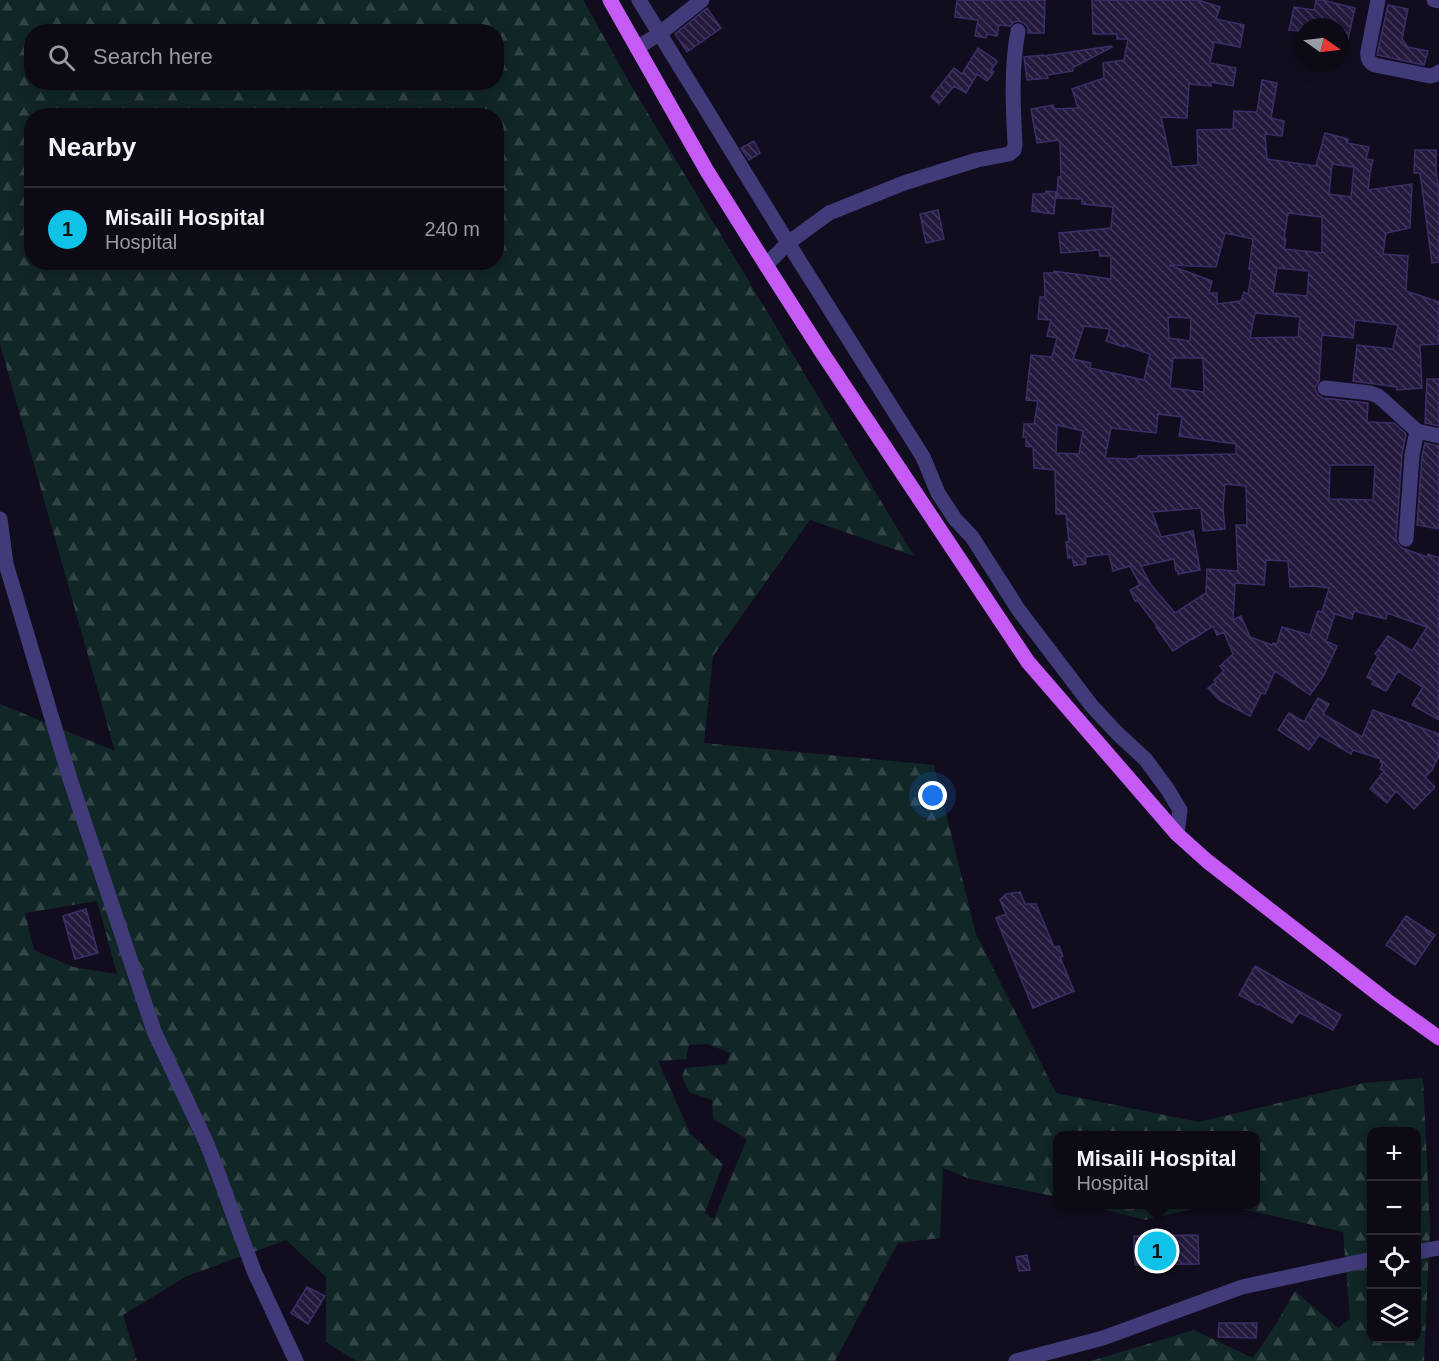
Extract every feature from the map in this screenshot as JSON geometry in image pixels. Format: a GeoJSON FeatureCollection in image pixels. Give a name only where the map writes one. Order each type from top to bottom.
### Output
{"type":"FeatureCollection","features":[{"type":"Feature","properties":{"kind":"main road"},"geometry":{"type":"LineString","coordinates":[[610,0],[707,171],[766,266],[1028,662],[1177,834],[1207,861],[1386,1000],[1439,1038]]}},
{"type":"Feature","properties":{"kind":"street"},"geometry":{"type":"LineString","coordinates":[[639,0],[923,458],[938,493],[955,519],[972,537],[1018,609],[1091,705],[1146,760],[1168,790],[1180,810],[1177,834]]}},
{"type":"Feature","properties":{"kind":"street"},"geometry":{"type":"LineString","coordinates":[[637,48],[659,34],[702,0]]}},
{"type":"Feature","properties":{"kind":"street"},"geometry":{"type":"LineString","coordinates":[[1378,0],[1367,57],[1369,62],[1430,75],[1439,72]]}},
{"type":"Feature","properties":{"kind":"street"},"geometry":{"type":"LineString","coordinates":[[1434,0],[1439,2]]}},
{"type":"Feature","properties":{"kind":"street"},"geometry":{"type":"LineString","coordinates":[[766,266],[788,243],[829,213],[915,180],[977,160],[1009,154],[1014,150],[1012,104],[1014,51],[1018,31]]}},
{"type":"Feature","properties":{"kind":"street"},"geometry":{"type":"LineString","coordinates":[[1325,388],[1378,396],[1417,431],[1439,436]]}},
{"type":"Feature","properties":{"kind":"street"},"geometry":{"type":"LineString","coordinates":[[1406,539],[1412,455],[1417,431]]}},
{"type":"Feature","properties":{"kind":"street"},"geometry":{"type":"LineString","coordinates":[[0,519],[6,564],[63,757],[154,1031],[208,1146],[254,1271],[296,1361]]}},
{"type":"Feature","properties":{"kind":"street"},"geometry":{"type":"LineString","coordinates":[[1421,1251],[1439,1248]]}},
{"type":"Feature","properties":{"kind":"street"},"geometry":{"type":"LineString","coordinates":[[1016,1361],[1103,1338],[1242,1287],[1367,1260]]}},
{"type":"Feature","properties":{"kind":"green space"},"geometry":{"type":"Polygon","coordinates":[[[0,0],[583,0],[632,87],[914,556],[810,520],[713,656],[704,743],[934,765],[976,934],[1056,1093],[1199,1122],[1363,1083],[1423,1078],[1430,1228],[1424,1361],[1091,1361],[1194,1330],[1253,1358],[1295,1291],[1338,1328],[1350,1319],[1343,1232],[1242,1209],[1260,1209],[1260,1131],[1053,1131],[1053,1196],[970,1179],[943,1168],[940,1238],[898,1243],[835,1361],[356,1361],[326,1342],[326,1277],[286,1240],[187,1276],[123,1315],[137,1361],[0,1361],[0,704],[115,751],[0,344],[0,0]],[[97,901],[25,913],[34,950],[73,967],[117,974],[97,901]],[[708,1044],[689,1045],[687,1059],[658,1061],[690,1133],[723,1164],[705,1213],[714,1219],[747,1139],[713,1119],[712,1100],[689,1092],[682,1077],[685,1068],[727,1064],[730,1053],[708,1044]]]}},
{"type":"Feature","properties":{"kind":"green space"},"geometry":{"type":"Polygon","coordinates":[[[1102,1209],[1192,1209],[1145,1220],[1102,1209]]]}},
{"type":"Feature","properties":{"kind":"building"},"geometry":{"type":"Polygon","coordinates":[[[957,0],[1045,0],[1044,33],[1028,33],[1025,24],[1019,21],[1010,26],[999,25],[997,36],[987,34],[986,38],[975,36],[978,20],[955,17],[957,0]]]}},
{"type":"Feature","properties":{"kind":"building"},"geometry":{"type":"Polygon","coordinates":[[[1092,0],[1198,0],[1220,7],[1216,19],[1244,25],[1240,47],[1214,42],[1210,63],[1236,68],[1233,86],[1211,82],[1211,86],[1189,84],[1187,118],[1161,117],[1172,167],[1198,165],[1197,130],[1233,129],[1234,111],[1257,112],[1262,80],[1277,83],[1271,118],[1284,121],[1282,136],[1265,134],[1267,159],[1316,166],[1325,133],[1348,139],[1347,143],[1369,147],[1366,159],[1373,160],[1368,190],[1412,184],[1410,228],[1386,233],[1383,254],[1408,256],[1406,291],[1439,302],[1439,344],[1420,345],[1422,388],[1397,390],[1397,387],[1353,381],[1357,345],[1393,349],[1398,325],[1355,320],[1353,338],[1322,335],[1319,381],[1315,388],[1318,395],[1323,398],[1368,403],[1367,422],[1394,423],[1406,434],[1402,454],[1396,539],[1402,548],[1427,557],[1428,554],[1439,558],[1439,720],[1412,705],[1423,687],[1398,671],[1386,691],[1372,684],[1374,681],[1367,677],[1378,656],[1375,654],[1388,636],[1412,651],[1427,627],[1387,613],[1386,619],[1354,611],[1352,619],[1335,614],[1326,641],[1337,646],[1324,675],[1310,695],[1275,671],[1265,694],[1261,694],[1250,716],[1219,700],[1208,688],[1224,671],[1220,666],[1233,654],[1224,632],[1217,635],[1213,626],[1173,651],[1157,626],[1137,600],[1135,601],[1130,590],[1140,585],[1130,566],[1113,571],[1109,554],[1085,557],[1086,564],[1074,566],[1072,557],[1068,558],[1066,514],[1056,514],[1055,470],[1034,468],[1033,447],[1026,446],[1026,437],[1023,437],[1024,424],[1034,424],[1038,401],[1026,400],[1031,355],[1052,357],[1057,338],[1047,336],[1051,320],[1038,319],[1040,297],[1045,297],[1044,273],[1054,273],[1054,271],[1111,279],[1111,256],[1100,256],[1099,250],[1061,253],[1059,233],[1111,228],[1113,207],[1082,204],[1082,199],[1057,198],[1058,177],[1061,177],[1060,142],[1059,140],[1037,143],[1031,109],[1053,105],[1054,109],[1078,108],[1072,89],[1104,78],[1103,63],[1124,60],[1128,39],[1117,39],[1117,34],[1093,34],[1092,0]],[[1332,164],[1329,194],[1351,197],[1354,167],[1332,164]],[[1288,213],[1284,249],[1322,253],[1322,217],[1288,213]],[[1225,233],[1216,267],[1169,265],[1212,281],[1209,293],[1217,293],[1217,304],[1241,301],[1244,292],[1248,294],[1253,239],[1225,233]],[[1277,268],[1273,293],[1307,296],[1309,271],[1277,268]],[[1255,313],[1250,338],[1298,337],[1300,317],[1255,313]],[[1168,317],[1169,338],[1190,341],[1191,318],[1168,317]],[[1084,326],[1073,359],[1091,363],[1090,368],[1144,380],[1150,354],[1106,341],[1110,329],[1084,326]],[[1173,358],[1170,388],[1204,392],[1203,358],[1173,358]],[[1158,414],[1156,433],[1111,428],[1105,458],[1236,454],[1236,444],[1179,436],[1182,417],[1158,414]],[[1057,425],[1056,453],[1079,454],[1083,431],[1057,425]],[[1330,465],[1329,499],[1373,500],[1375,465],[1330,465]],[[1225,484],[1223,508],[1225,529],[1203,531],[1201,508],[1152,512],[1161,537],[1193,531],[1200,570],[1178,574],[1174,559],[1141,566],[1151,585],[1175,613],[1206,593],[1207,569],[1238,571],[1236,525],[1247,525],[1246,486],[1225,484]],[[1266,560],[1264,585],[1235,583],[1233,620],[1241,616],[1250,637],[1272,645],[1277,644],[1282,627],[1310,635],[1318,611],[1322,612],[1329,588],[1290,587],[1288,561],[1266,560]]]}},
{"type":"Feature","properties":{"kind":"building"},"geometry":{"type":"Polygon","coordinates":[[[1316,0],[1355,8],[1349,34],[1349,18],[1295,18],[1295,31],[1289,30],[1294,7],[1314,10],[1316,0]]]}},
{"type":"Feature","properties":{"kind":"building"},"geometry":{"type":"Polygon","coordinates":[[[1388,5],[1408,9],[1402,39],[1408,47],[1428,51],[1424,65],[1377,55],[1388,5]]]}},
{"type":"Feature","properties":{"kind":"building"},"geometry":{"type":"Polygon","coordinates":[[[707,8],[721,28],[687,52],[675,34],[707,8]]]}},
{"type":"Feature","properties":{"kind":"building"},"geometry":{"type":"Polygon","coordinates":[[[1111,46],[1072,68],[1073,71],[1047,75],[1048,78],[1027,80],[1024,57],[1111,46]]]}},
{"type":"Feature","properties":{"kind":"building"},"geometry":{"type":"Polygon","coordinates":[[[978,48],[996,60],[991,70],[994,72],[987,81],[977,74],[966,93],[954,86],[939,104],[931,97],[954,68],[962,74],[978,48]]]}},
{"type":"Feature","properties":{"kind":"building"},"geometry":{"type":"Polygon","coordinates":[[[754,141],[760,153],[749,160],[741,148],[754,141]]]}},
{"type":"Feature","properties":{"kind":"building"},"geometry":{"type":"Polygon","coordinates":[[[1415,150],[1436,150],[1439,193],[1439,262],[1432,263],[1420,173],[1414,173],[1415,150]]]}},
{"type":"Feature","properties":{"kind":"building"},"geometry":{"type":"Polygon","coordinates":[[[1046,191],[1056,192],[1054,214],[1032,211],[1033,194],[1045,194],[1046,191]]]}},
{"type":"Feature","properties":{"kind":"building"},"geometry":{"type":"Polygon","coordinates":[[[938,210],[944,239],[926,243],[920,214],[938,210]]]}},
{"type":"Feature","properties":{"kind":"building"},"geometry":{"type":"Polygon","coordinates":[[[1427,379],[1439,379],[1439,426],[1425,423],[1427,379]]]}},
{"type":"Feature","properties":{"kind":"building"},"geometry":{"type":"Polygon","coordinates":[[[1425,443],[1439,446],[1439,529],[1417,525],[1425,443]]]}},
{"type":"Feature","properties":{"kind":"building"},"geometry":{"type":"Polygon","coordinates":[[[1318,698],[1329,704],[1323,714],[1362,737],[1373,710],[1439,734],[1439,755],[1432,770],[1425,777],[1435,787],[1414,809],[1396,791],[1387,803],[1370,789],[1384,771],[1380,769],[1383,763],[1380,762],[1381,759],[1353,750],[1351,754],[1319,735],[1309,750],[1278,730],[1289,713],[1304,722],[1318,698]]]}},
{"type":"Feature","properties":{"kind":"building"},"geometry":{"type":"Polygon","coordinates":[[[1020,892],[1025,904],[1036,904],[1054,947],[1059,946],[1063,956],[1060,957],[1074,991],[1033,1008],[996,918],[1006,914],[1000,900],[1006,894],[1020,892]]]}},
{"type":"Feature","properties":{"kind":"building"},"geometry":{"type":"Polygon","coordinates":[[[86,909],[98,953],[75,959],[63,916],[86,909]]]}},
{"type":"Feature","properties":{"kind":"building"},"geometry":{"type":"Polygon","coordinates":[[[1406,916],[1435,935],[1415,965],[1386,945],[1406,916]]]}},
{"type":"Feature","properties":{"kind":"building"},"geometry":{"type":"Polygon","coordinates":[[[1255,966],[1341,1015],[1333,1030],[1299,1012],[1292,1023],[1239,995],[1255,966]]]}},
{"type":"Feature","properties":{"kind":"building"},"geometry":{"type":"Polygon","coordinates":[[[1198,1235],[1199,1264],[1135,1265],[1134,1236],[1198,1235]]]}},
{"type":"Feature","properties":{"kind":"building"},"geometry":{"type":"Polygon","coordinates":[[[1027,1255],[1030,1270],[1019,1271],[1016,1257],[1027,1255]]]}},
{"type":"Feature","properties":{"kind":"building"},"geometry":{"type":"Polygon","coordinates":[[[307,1287],[325,1296],[308,1324],[291,1313],[307,1287]]]}},
{"type":"Feature","properties":{"kind":"building"},"geometry":{"type":"Polygon","coordinates":[[[1219,1323],[1257,1323],[1256,1338],[1218,1337],[1219,1323]]]}},
{"type":"Feature","properties":{"kind":"place","name":"Misaili Hospital"},"geometry":{"type":"Point","coordinates":[1157,1251]}}]}
